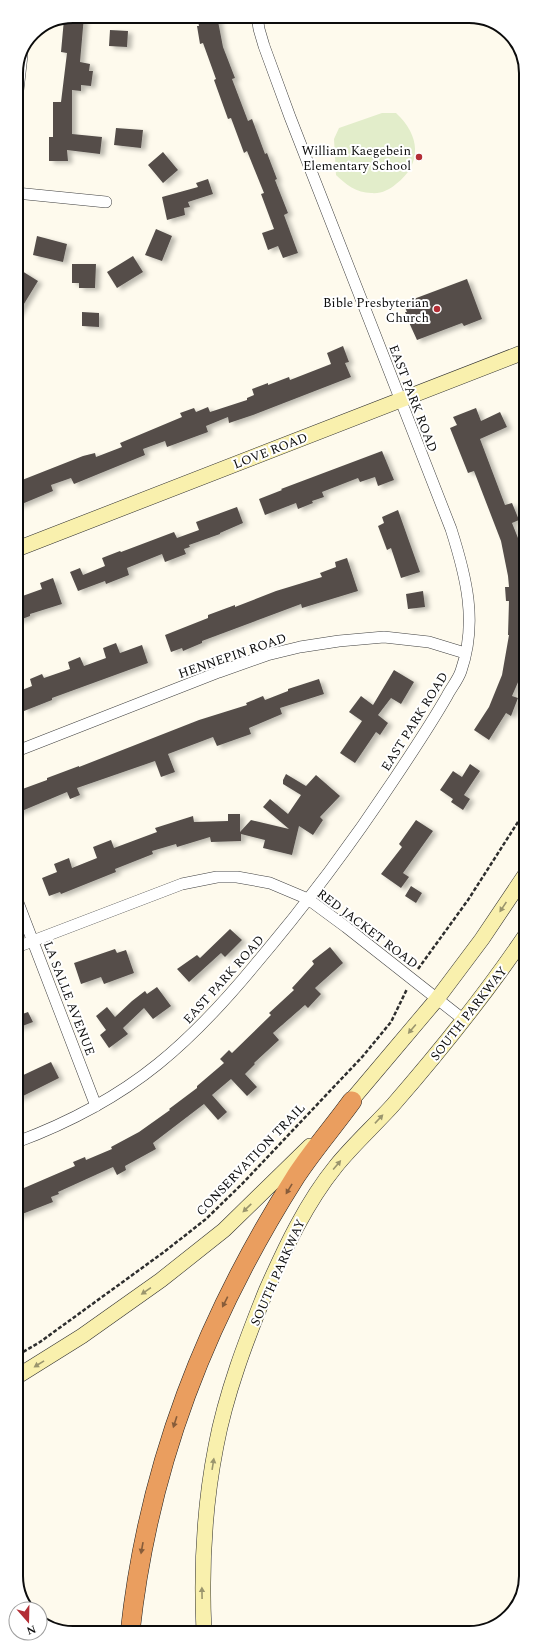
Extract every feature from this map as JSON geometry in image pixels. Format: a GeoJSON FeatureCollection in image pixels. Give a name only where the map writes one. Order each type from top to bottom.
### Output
{"type":"FeatureCollection","features":[{"type":"Feature","properties":{"kind":"highway"},"geometry":{"type":"LineString","coordinates":[[131,1626],[142,1545],[154,1491],[181,1406],[211,1331],[264,1228],[297,1175],[352,1101]]}},
{"type":"Feature","properties":{"kind":"main road","name":"LOVE ROAD"},"geometry":{"type":"LineString","coordinates":[[23,547],[519,354]]}},
{"type":"Feature","properties":{"kind":"main road"},"geometry":{"type":"LineString","coordinates":[[23,1373],[94,1328],[161,1280],[224,1230],[352,1101],[437,999],[482,939],[519,884]]}},
{"type":"Feature","properties":{"kind":"main road","name":"SOUTH PARKWAY"},"geometry":{"type":"LineString","coordinates":[[204,1626],[202,1568],[209,1494],[216,1445],[242,1354],[271,1281],[305,1212],[336,1166],[391,1107],[464,1020],[519,944]]}},
{"type":"Feature","properties":{"kind":"street","name":"EAST PARK ROAD"},"geometry":{"type":"LineString","coordinates":[[23,1140],[70,1120],[122,1090],[158,1064],[192,1035],[228,996],[285,930],[384,794],[436,714],[460,672],[470,630],[463,568],[451,528],[285,103],[264,46],[258,23]]}},
{"type":"Feature","properties":{"kind":"street"},"geometry":{"type":"LineString","coordinates":[[23,194],[106,202]]}},
{"type":"Feature","properties":{"kind":"street","name":"HENNEPIN ROAD"},"geometry":{"type":"LineString","coordinates":[[23,749],[219,672],[267,655],[300,647],[339,641],[384,637],[429,642],[464,653]]}},
{"type":"Feature","properties":{"kind":"street","name":"RED JACKET ROAD"},"geometry":{"type":"LineString","coordinates":[[23,945],[182,884],[217,877],[237,877],[270,883],[308,899],[464,1020]]}},
{"type":"Feature","properties":{"kind":"street","name":"LA SALLE AVENUE"},"geometry":{"type":"LineString","coordinates":[[23,915],[96,1106]]}},
{"type":"Feature","properties":{"kind":"path"},"geometry":{"type":"LineString","coordinates":[[418,970],[468,900],[519,820]]}},
{"type":"Feature","properties":{"kind":"path","name":"CONSERVATION TRAIL"},"geometry":{"type":"LineString","coordinates":[[23,1352],[40,1342],[158,1257],[206,1219],[243,1183],[363,1056],[391,1022],[407,988]]}},
{"type":"Feature","properties":{"kind":"green space"},"geometry":{"type":"Polygon","coordinates":[[[382,113],[396,113],[404,122],[414,140],[414,159],[411,168],[405,176],[391,188],[378,193],[366,193],[347,185],[336,175],[334,139],[339,128],[382,113]]]}},
{"type":"Feature","properties":{"kind":"building"},"geometry":{"type":"Polygon","coordinates":[[[83,23],[80,62],[90,64],[89,71],[93,71],[91,86],[81,85],[81,91],[72,90],[72,134],[102,137],[100,154],[67,150],[68,161],[49,161],[49,137],[53,137],[53,102],[61,102],[67,53],[61,52],[64,24],[83,23]]]}},
{"type":"Feature","properties":{"kind":"building"},"geometry":{"type":"Polygon","coordinates":[[[198,23],[218,23],[223,47],[235,78],[232,79],[248,121],[252,119],[265,154],[267,153],[277,179],[275,180],[288,213],[284,215],[298,253],[283,258],[278,246],[268,250],[262,233],[274,229],[261,194],[264,193],[247,151],[244,153],[231,118],[228,119],[203,43],[200,44],[197,26],[199,26],[198,23]]]}},
{"type":"Feature","properties":{"kind":"building"},"geometry":{"type":"Polygon","coordinates":[[[110,30],[128,31],[127,47],[109,46],[110,30]]]}},
{"type":"Feature","properties":{"kind":"building"},"geometry":{"type":"Polygon","coordinates":[[[116,128],[143,130],[141,148],[114,145],[116,128]]]}},
{"type":"Feature","properties":{"kind":"building"},"geometry":{"type":"Polygon","coordinates":[[[163,152],[178,170],[163,183],[148,165],[163,152]]]}},
{"type":"Feature","properties":{"kind":"building"},"geometry":{"type":"Polygon","coordinates":[[[208,179],[213,194],[188,202],[190,207],[184,208],[185,215],[167,220],[162,197],[198,187],[196,183],[208,179]]]}},
{"type":"Feature","properties":{"kind":"building"},"geometry":{"type":"Polygon","coordinates":[[[156,229],[172,236],[162,261],[145,255],[156,229]]]}},
{"type":"Feature","properties":{"kind":"building"},"geometry":{"type":"Polygon","coordinates":[[[37,236],[67,244],[63,262],[33,255],[37,236]]]}},
{"type":"Feature","properties":{"kind":"building"},"geometry":{"type":"Polygon","coordinates":[[[133,256],[143,272],[117,288],[107,272],[133,256]]]}},
{"type":"Feature","properties":{"kind":"building"},"geometry":{"type":"Polygon","coordinates":[[[72,264],[96,264],[95,288],[79,288],[79,283],[72,283],[72,264]]]}},
{"type":"Feature","properties":{"kind":"building"},"geometry":{"type":"Polygon","coordinates":[[[23,272],[38,281],[23,306],[23,272]]]}},
{"type":"Feature","properties":{"kind":"building"},"geometry":{"type":"Polygon","coordinates":[[[467,279],[482,319],[464,326],[462,323],[417,340],[407,318],[405,312],[407,312],[403,303],[467,279]]]}},
{"type":"Feature","properties":{"kind":"building"},"geometry":{"type":"Polygon","coordinates":[[[82,312],[99,313],[99,327],[82,326],[82,312]]]}},
{"type":"Feature","properties":{"kind":"building"},"geometry":{"type":"Polygon","coordinates":[[[343,346],[349,362],[345,363],[351,377],[229,423],[228,417],[206,426],[208,432],[167,447],[165,441],[143,449],[145,455],[74,484],[71,478],[51,485],[53,491],[23,504],[23,480],[83,456],[95,453],[96,457],[122,447],[120,443],[182,417],[180,413],[194,408],[196,412],[208,407],[210,412],[247,400],[247,398],[254,395],[252,389],[289,377],[290,380],[331,364],[327,353],[343,346]]]}},
{"type":"Feature","properties":{"kind":"building"},"geometry":{"type":"Polygon","coordinates":[[[476,408],[481,421],[500,412],[507,427],[480,439],[505,505],[512,503],[519,520],[512,523],[519,542],[519,680],[512,696],[518,698],[511,716],[506,713],[489,740],[474,730],[489,707],[502,675],[509,635],[509,601],[506,601],[505,587],[509,587],[508,576],[501,541],[474,471],[468,473],[450,428],[457,425],[453,417],[476,408]]]}},
{"type":"Feature","properties":{"kind":"building"},"geometry":{"type":"Polygon","coordinates":[[[382,451],[394,480],[378,486],[375,477],[360,482],[358,478],[322,492],[324,497],[312,501],[313,503],[298,509],[296,503],[265,515],[259,499],[282,490],[281,489],[382,451]]]}},
{"type":"Feature","properties":{"kind":"building"},"geometry":{"type":"Polygon","coordinates":[[[237,507],[243,523],[220,534],[189,545],[190,547],[184,549],[186,554],[165,562],[162,554],[127,568],[129,575],[106,584],[105,581],[78,591],[70,572],[80,568],[83,575],[105,566],[102,558],[120,551],[121,552],[174,532],[177,538],[199,530],[196,522],[237,507]]]}},
{"type":"Feature","properties":{"kind":"building"},"geometry":{"type":"Polygon","coordinates":[[[398,510],[420,572],[401,578],[391,548],[387,550],[378,526],[384,523],[382,517],[398,510]]]}},
{"type":"Feature","properties":{"kind":"building"},"geometry":{"type":"Polygon","coordinates":[[[347,558],[358,591],[302,608],[301,604],[202,641],[202,643],[183,651],[182,648],[171,652],[165,635],[208,618],[208,615],[235,605],[235,607],[276,591],[322,577],[320,573],[336,567],[335,562],[347,558]]]}},
{"type":"Feature","properties":{"kind":"building"},"geometry":{"type":"Polygon","coordinates":[[[53,578],[62,604],[30,614],[30,616],[23,619],[23,596],[42,589],[40,583],[53,578]]]}},
{"type":"Feature","properties":{"kind":"building"},"geometry":{"type":"Polygon","coordinates":[[[423,591],[425,607],[408,609],[406,594],[423,591]]]}},
{"type":"Feature","properties":{"kind":"building"},"geometry":{"type":"Polygon","coordinates":[[[116,643],[120,653],[142,645],[148,663],[52,698],[52,700],[24,711],[23,690],[32,686],[30,679],[42,674],[44,678],[70,669],[68,662],[80,657],[84,666],[106,658],[103,648],[116,643]]]}},
{"type":"Feature","properties":{"kind":"building"},"geometry":{"type":"Polygon","coordinates":[[[394,670],[414,682],[401,704],[391,698],[378,715],[388,723],[380,735],[376,732],[355,763],[340,753],[362,721],[349,712],[361,696],[373,705],[394,670]]]}},
{"type":"Feature","properties":{"kind":"building"},"geometry":{"type":"Polygon","coordinates":[[[319,679],[324,694],[280,708],[282,714],[249,728],[251,734],[217,746],[213,737],[168,754],[175,772],[161,777],[155,761],[77,788],[80,795],[70,799],[67,792],[23,810],[23,789],[47,780],[47,778],[199,720],[247,705],[246,703],[263,696],[265,700],[288,691],[288,689],[319,679]]]}},
{"type":"Feature","properties":{"kind":"building"},"geometry":{"type":"Polygon","coordinates":[[[470,764],[480,771],[464,795],[470,799],[463,810],[451,802],[453,799],[440,790],[453,771],[462,777],[470,764]]]}},
{"type":"Feature","properties":{"kind":"building"},"geometry":{"type":"Polygon","coordinates":[[[286,774],[306,786],[316,775],[340,796],[320,817],[323,820],[313,835],[299,826],[292,855],[263,848],[265,840],[241,834],[241,841],[211,842],[210,837],[177,847],[176,844],[152,851],[153,854],[115,869],[116,872],[61,894],[60,892],[49,896],[42,878],[57,872],[54,864],[69,858],[72,868],[97,858],[93,847],[111,840],[114,848],[157,832],[155,828],[193,816],[194,822],[228,821],[228,814],[240,814],[240,832],[251,820],[289,829],[263,807],[270,799],[288,814],[301,795],[283,784],[286,774]]]}},
{"type":"Feature","properties":{"kind":"building"},"geometry":{"type":"Polygon","coordinates":[[[416,820],[433,831],[403,873],[409,877],[401,888],[381,874],[402,847],[399,844],[416,820]]]}},
{"type":"Feature","properties":{"kind":"building"},"geometry":{"type":"Polygon","coordinates":[[[411,886],[422,893],[416,903],[405,896],[411,886]]]}},
{"type":"Feature","properties":{"kind":"building"},"geometry":{"type":"Polygon","coordinates":[[[230,929],[242,940],[225,957],[221,953],[189,982],[177,969],[197,955],[200,958],[230,929]]]}},
{"type":"Feature","properties":{"kind":"building"},"geometry":{"type":"Polygon","coordinates":[[[330,947],[343,963],[315,988],[321,994],[308,1008],[305,1005],[273,1033],[279,1040],[254,1063],[255,1064],[245,1074],[257,1087],[247,1096],[231,1079],[212,1095],[227,1112],[218,1120],[204,1104],[153,1143],[156,1149],[125,1166],[126,1170],[117,1175],[113,1167],[58,1192],[59,1194],[51,1197],[53,1202],[23,1214],[23,1188],[75,1166],[73,1162],[85,1157],[86,1160],[112,1149],[111,1147],[139,1132],[170,1110],[169,1109],[197,1088],[197,1086],[224,1063],[220,1059],[229,1050],[232,1053],[271,1015],[269,1013],[294,990],[292,988],[314,964],[312,961],[330,947]]]}},
{"type":"Feature","properties":{"kind":"building"},"geometry":{"type":"Polygon","coordinates":[[[115,949],[117,953],[126,950],[134,973],[104,984],[101,977],[81,984],[74,963],[115,949]]]}},
{"type":"Feature","properties":{"kind":"building"},"geometry":{"type":"Polygon","coordinates":[[[157,987],[171,1006],[153,1019],[144,1008],[123,1028],[128,1034],[109,1048],[100,1035],[106,1030],[96,1016],[107,1007],[115,1017],[145,991],[147,994],[157,987]]]}},
{"type":"Feature","properties":{"kind":"building"},"geometry":{"type":"Polygon","coordinates":[[[28,1012],[33,1022],[23,1026],[23,1014],[28,1012]]]}},
{"type":"Feature","properties":{"kind":"building"},"geometry":{"type":"Polygon","coordinates":[[[51,1062],[59,1078],[23,1096],[23,1075],[51,1062]]]}},
{"type":"Feature","properties":{"kind":"place","name":"William Kaegebein Elementary School"},"geometry":{"type":"Point","coordinates":[419,157]}},
{"type":"Feature","properties":{"kind":"place","name":"Bible Presbyterian Church"},"geometry":{"type":"Point","coordinates":[437,309]}}]}
